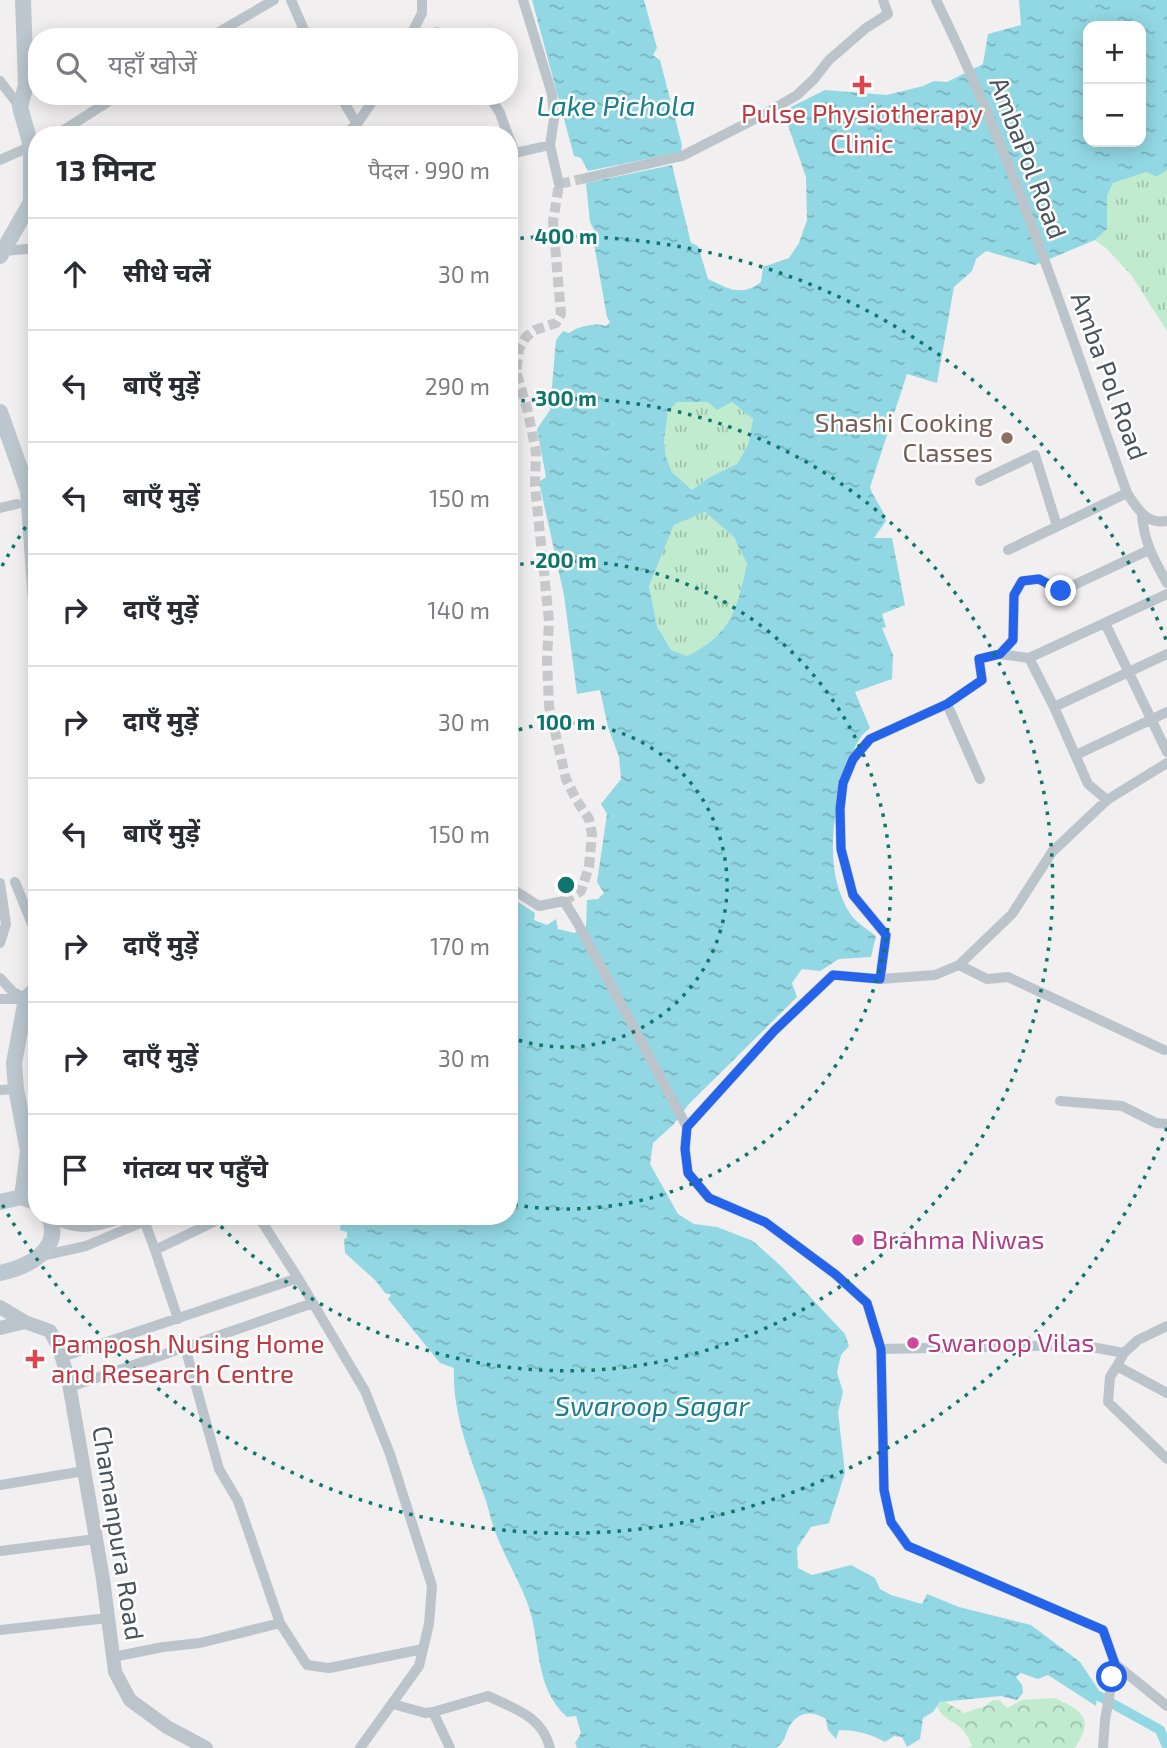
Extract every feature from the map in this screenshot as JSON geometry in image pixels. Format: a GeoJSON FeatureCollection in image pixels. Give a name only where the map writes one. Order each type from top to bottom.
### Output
{"type":"FeatureCollection","features":[{"type":"Feature","properties":{"kind":"main road"},"geometry":{"type":"LineString","coordinates":[[23,0],[26,85],[20,107],[28,128]]}},
{"type":"Feature","properties":{"kind":"main road"},"geometry":{"type":"LineString","coordinates":[[2,253],[28,209]]}},
{"type":"Feature","properties":{"kind":"main road"},"geometry":{"type":"LineString","coordinates":[[0,412],[28,491]]}},
{"type":"Feature","properties":{"kind":"main road"},"geometry":{"type":"LineString","coordinates":[[28,1006],[8,1089],[28,1140]]}},
{"type":"Feature","properties":{"kind":"main road"},"geometry":{"type":"LineString","coordinates":[[0,1202],[28,1200]]}},
{"type":"Feature","properties":{"kind":"main road"},"geometry":{"type":"LineString","coordinates":[[0,1273],[19,1269],[41,1256],[51,1243],[52,1225]]}},
{"type":"Feature","properties":{"kind":"street"},"geometry":{"type":"LineString","coordinates":[[226,28],[274,0]]}},
{"type":"Feature","properties":{"kind":"street"},"geometry":{"type":"LineString","coordinates":[[291,0],[303,28]]}},
{"type":"Feature","properties":{"kind":"street"},"geometry":{"type":"LineString","coordinates":[[523,0],[552,94],[554,119],[550,145],[559,184]]}},
{"type":"Feature","properties":{"kind":"street"},"geometry":{"type":"LineString","coordinates":[[586,178],[687,154],[797,95],[814,79],[828,60],[866,28],[888,14],[883,0]]}},
{"type":"Feature","properties":{"kind":"street","name":"AmbaPol Road"},"geometry":{"type":"LineString","coordinates":[[936,0],[970,68],[1045,264]]}},
{"type":"Feature","properties":{"kind":"street"},"geometry":{"type":"LineString","coordinates":[[414,28],[422,13],[422,1]]}},
{"type":"Feature","properties":{"kind":"street"},"geometry":{"type":"LineString","coordinates":[[0,81],[20,107]]}},
{"type":"Feature","properties":{"kind":"street"},"geometry":{"type":"LineString","coordinates":[[70,126],[103,105]]}},
{"type":"Feature","properties":{"kind":"street"},"geometry":{"type":"LineString","coordinates":[[345,105],[357,124]]}},
{"type":"Feature","properties":{"kind":"street"},"geometry":{"type":"LineString","coordinates":[[355,126],[370,105]]}},
{"type":"Feature","properties":{"kind":"street"},"geometry":{"type":"LineString","coordinates":[[495,105],[505,126]]}},
{"type":"Feature","properties":{"kind":"street"},"geometry":{"type":"LineString","coordinates":[[518,152],[550,145]]}},
{"type":"Feature","properties":{"kind":"street"},"geometry":{"type":"LineString","coordinates":[[0,160],[28,147]]}},
{"type":"Feature","properties":{"kind":"street"},"geometry":{"type":"LineString","coordinates":[[2,253],[28,249]]}},
{"type":"Feature","properties":{"kind":"street","name":"Amba Pol Road"},"geometry":{"type":"LineString","coordinates":[[1045,264],[1127,493],[1142,515]]}},
{"type":"Feature","properties":{"kind":"street"},"geometry":{"type":"LineString","coordinates":[[980,481],[1035,455],[1057,526]]}},
{"type":"Feature","properties":{"kind":"street"},"geometry":{"type":"LineString","coordinates":[[1008,550],[1127,493]]}},
{"type":"Feature","properties":{"kind":"street"},"geometry":{"type":"LineString","coordinates":[[0,508],[17,504]]}},
{"type":"Feature","properties":{"kind":"street"},"geometry":{"type":"LineString","coordinates":[[1167,521],[1160,522],[1142,515],[1149,550],[1167,583]]}},
{"type":"Feature","properties":{"kind":"street"},"geometry":{"type":"LineString","coordinates":[[1000,654],[1013,640],[1014,595],[1022,581],[1039,579],[1061,591],[1149,550]]}},
{"type":"Feature","properties":{"kind":"street"},"geometry":{"type":"LineString","coordinates":[[880,979],[886,935],[853,895],[841,849],[840,809],[843,783],[853,759],[870,739],[947,704],[982,680],[979,659],[1000,654],[1029,658],[1167,594]]}},
{"type":"Feature","properties":{"kind":"street"},"geometry":{"type":"LineString","coordinates":[[1105,623],[1167,752]]}},
{"type":"Feature","properties":{"kind":"street"},"geometry":{"type":"LineString","coordinates":[[1054,707],[1167,654]]}},
{"type":"Feature","properties":{"kind":"street"},"geometry":{"type":"LineString","coordinates":[[1029,658],[1088,784],[1107,800]]}},
{"type":"Feature","properties":{"kind":"street"},"geometry":{"type":"LineString","coordinates":[[947,704],[980,779]]}},
{"type":"Feature","properties":{"kind":"street"},"geometry":{"type":"LineString","coordinates":[[1076,755],[1167,712]]}},
{"type":"Feature","properties":{"kind":"street"},"geometry":{"type":"LineString","coordinates":[[687,1127],[774,1031],[833,975],[880,979],[934,975],[959,965],[1012,914],[1052,852],[1107,800],[1167,763]]}},
{"type":"Feature","properties":{"kind":"street"},"geometry":{"type":"LineString","coordinates":[[15,882],[28,914]]}},
{"type":"Feature","properties":{"kind":"street"},"geometry":{"type":"LineString","coordinates":[[0,883],[6,924],[0,943]]}},
{"type":"Feature","properties":{"kind":"street"},"geometry":{"type":"LineString","coordinates":[[518,893],[539,906],[564,901],[687,1127],[685,1149],[688,1173],[709,1198],[765,1222],[835,1274],[867,1303],[881,1349],[884,1490],[891,1522],[908,1546],[1103,1630],[1115,1664],[1167,1706]]}},
{"type":"Feature","properties":{"kind":"street"},"geometry":{"type":"LineString","coordinates":[[959,965],[987,979],[1008,977],[1164,1050]]}},
{"type":"Feature","properties":{"kind":"street"},"geometry":{"type":"LineString","coordinates":[[0,978],[13,992],[28,994]]}},
{"type":"Feature","properties":{"kind":"street"},"geometry":{"type":"LineString","coordinates":[[0,999],[28,994]]}},
{"type":"Feature","properties":{"kind":"street"},"geometry":{"type":"LineString","coordinates":[[1060,1101],[1122,1107],[1156,1123],[1167,1124]]}},
{"type":"Feature","properties":{"kind":"street"},"geometry":{"type":"LineString","coordinates":[[64,1225],[91,1228],[101,1225]]}},
{"type":"Feature","properties":{"kind":"street"},"geometry":{"type":"LineString","coordinates":[[41,1256],[86,1246],[140,1225]]}},
{"type":"Feature","properties":{"kind":"street"},"geometry":{"type":"LineString","coordinates":[[146,1225],[178,1318]]}},
{"type":"Feature","properties":{"kind":"street"},"geometry":{"type":"LineString","coordinates":[[155,1250],[207,1225]]}},
{"type":"Feature","properties":{"kind":"street"},"geometry":{"type":"LineString","coordinates":[[264,1225],[365,1391],[390,1454],[432,1586],[429,1624],[419,1666],[360,1748]]}},
{"type":"Feature","properties":{"kind":"street"},"geometry":{"type":"LineString","coordinates":[[62,1357],[298,1278]]}},
{"type":"Feature","properties":{"kind":"street"},"geometry":{"type":"LineString","coordinates":[[70,1387],[313,1303]]}},
{"type":"Feature","properties":{"kind":"street","name":"Chamanpura Road"},"geometry":{"type":"LineString","coordinates":[[0,1307],[25,1322],[50,1331],[62,1357],[70,1387],[96,1539],[114,1665]]}},
{"type":"Feature","properties":{"kind":"street"},"geometry":{"type":"LineString","coordinates":[[0,1328],[25,1322]]}},
{"type":"Feature","properties":{"kind":"street"},"geometry":{"type":"LineString","coordinates":[[1167,1326],[1138,1340],[1124,1353],[1110,1377],[1108,1402],[1167,1459]]}},
{"type":"Feature","properties":{"kind":"street"},"geometry":{"type":"LineString","coordinates":[[881,1349],[1080,1345],[1124,1353]]}},
{"type":"Feature","properties":{"kind":"street"},"geometry":{"type":"LineString","coordinates":[[185,1347],[219,1469],[238,1502],[280,1622],[307,1665],[329,1668],[423,1649]]}},
{"type":"Feature","properties":{"kind":"street"},"geometry":{"type":"LineString","coordinates":[[1117,1366],[1167,1393]]}},
{"type":"Feature","properties":{"kind":"street"},"geometry":{"type":"LineString","coordinates":[[0,1485],[84,1471]]}},
{"type":"Feature","properties":{"kind":"street"},"geometry":{"type":"LineString","coordinates":[[0,1551],[96,1539]]}},
{"type":"Feature","properties":{"kind":"street"},"geometry":{"type":"LineString","coordinates":[[0,1630],[108,1618]]}},
{"type":"Feature","properties":{"kind":"street"},"geometry":{"type":"LineString","coordinates":[[206,1748],[167,1727],[130,1700],[114,1665],[163,1647],[200,1643],[280,1622]]}},
{"type":"Feature","properties":{"kind":"street"},"geometry":{"type":"LineString","coordinates":[[1103,1748],[1115,1664]]}},
{"type":"Feature","properties":{"kind":"street"},"geometry":{"type":"LineString","coordinates":[[394,1704],[425,1713],[488,1696],[530,1716],[546,1733],[550,1748]]}},
{"type":"Feature","properties":{"kind":"street"},"geometry":{"type":"LineString","coordinates":[[433,1712],[450,1748]]}},
{"type":"Feature","properties":{"kind":"green space"},"geometry":{"type":"Polygon","coordinates":[[[1167,170],[1167,331],[1131,275],[1095,240],[1107,229],[1107,196],[1113,183],[1147,172],[1156,177],[1167,170]]]}},
{"type":"Feature","properties":{"kind":"green space"},"geometry":{"type":"Polygon","coordinates":[[[677,402],[732,402],[753,419],[748,445],[737,465],[708,478],[692,490],[672,472],[666,457],[664,441],[668,410],[677,402]]]}},
{"type":"Feature","properties":{"kind":"green space"},"geometry":{"type":"Polygon","coordinates":[[[705,512],[734,537],[747,564],[730,619],[714,639],[687,656],[671,650],[657,626],[649,586],[674,525],[705,512]]]}},
{"type":"Feature","properties":{"kind":"green space"},"geometry":{"type":"Polygon","coordinates":[[[1055,1698],[1072,1707],[1085,1722],[1075,1748],[969,1748],[972,1745],[963,1731],[944,1716],[937,1705],[944,1701],[964,1713],[985,1706],[993,1700],[999,1700],[1007,1708],[1022,1700],[1055,1698]]]}},
{"type":"Feature","properties":{"kind":"water","name":"Lake Pichola"},"geometry":{"type":"Polygon","coordinates":[[[532,0],[644,0],[657,48],[653,55],[660,60],[682,145],[681,152],[588,171],[581,158],[574,156],[532,0]]]}},
{"type":"Feature","properties":{"kind":"water","name":"Swaroop Sagar"},"geometry":{"type":"Polygon","coordinates":[[[1019,0],[1167,0],[1167,170],[1156,177],[1147,172],[1113,183],[1107,196],[1107,229],[1095,240],[1035,265],[986,251],[976,259],[972,271],[954,287],[937,383],[907,374],[870,487],[886,521],[874,538],[892,538],[905,605],[882,614],[886,627],[882,628],[893,655],[892,679],[855,692],[870,728],[853,751],[834,823],[833,862],[836,881],[853,918],[876,936],[871,957],[839,959],[820,971],[802,969],[792,983],[797,997],[653,1143],[650,1164],[678,1214],[694,1224],[717,1227],[753,1241],[782,1267],[845,1334],[849,1346],[841,1355],[837,1372],[843,1392],[838,1412],[845,1473],[829,1523],[811,1527],[797,1548],[798,1568],[812,1575],[851,1565],[875,1578],[880,1589],[891,1595],[922,1604],[927,1594],[959,1607],[1031,1625],[1080,1662],[1098,1689],[1096,1706],[1048,1675],[1038,1679],[1021,1673],[1016,1677],[1022,1685],[1023,1693],[1017,1700],[1001,1696],[940,1702],[933,1712],[923,1718],[920,1739],[907,1747],[902,1737],[894,1736],[885,1742],[851,1731],[839,1730],[836,1739],[828,1730],[826,1719],[807,1714],[795,1720],[782,1743],[776,1748],[577,1748],[575,1743],[581,1733],[576,1716],[567,1717],[556,1705],[543,1678],[532,1617],[496,1534],[468,1450],[456,1401],[454,1368],[440,1363],[388,1299],[391,1295],[385,1293],[376,1281],[345,1253],[344,1239],[347,1238],[347,1232],[340,1230],[340,1225],[518,1225],[518,902],[535,913],[534,920],[547,925],[556,919],[558,929],[574,933],[586,927],[587,900],[598,899],[604,893],[597,882],[607,814],[601,804],[621,779],[619,757],[608,727],[600,690],[577,694],[564,595],[539,482],[546,477],[537,429],[550,410],[556,340],[563,331],[569,333],[592,325],[606,326],[610,322],[594,244],[598,237],[590,222],[586,183],[672,165],[691,243],[698,246],[708,279],[735,290],[754,287],[761,282],[763,267],[789,258],[799,243],[807,220],[806,177],[783,111],[825,90],[887,95],[934,81],[947,82],[983,64],[988,34],[1021,25],[1019,0]],[[677,402],[668,411],[664,441],[666,457],[672,472],[692,490],[708,478],[737,464],[748,445],[753,419],[732,402],[717,410],[708,402],[677,402]],[[705,512],[674,525],[649,586],[657,626],[671,650],[687,656],[714,638],[730,619],[747,564],[734,537],[705,512]]]}},
{"type":"Feature","properties":{"kind":"waterway"},"geometry":{"type":"LineString","coordinates":[[1097,1695],[1160,1730],[1167,1746]]}},
{"type":"Feature","properties":{"kind":"tunnel"},"geometry":{"type":"LineString","coordinates":[[518,356],[526,337],[535,330],[556,323],[561,314],[553,222],[559,184],[586,178]]}},
{"type":"Feature","properties":{"kind":"tunnel"},"geometry":{"type":"LineString","coordinates":[[518,378],[536,452],[535,486],[549,621],[549,706],[566,779],[589,819],[592,834],[589,867],[581,891],[564,901]]}},
{"type":"Feature","properties":{"kind":"place","name":"Pulse Physiotherapy Clinic"},"geometry":{"type":"Point","coordinates":[862,85]}},
{"type":"Feature","properties":{"kind":"place","name":"Shashi Cooking Classes"},"geometry":{"type":"Point","coordinates":[1007,438]}},
{"type":"Feature","properties":{"kind":"place","name":"Brahma Niwas"},"geometry":{"type":"Point","coordinates":[858,1240]}},
{"type":"Feature","properties":{"kind":"place","name":"Swaroop Vilas"},"geometry":{"type":"Point","coordinates":[913,1343]}},
{"type":"Feature","properties":{"kind":"place","name":"Pamposh Nusing Home and Research Centre"},"geometry":{"type":"Point","coordinates":[35,1359]}},
{"type":"Feature","properties":{"kind":"route"},"geometry":{"type":"LineString","coordinates":[[1061,591],[1039,579],[1022,581],[1014,595],[1013,640],[1000,654],[979,659],[982,680],[947,704],[870,739],[853,759],[843,783],[840,809],[841,849],[853,895],[886,935],[880,979],[833,975],[774,1031],[687,1127],[685,1149],[688,1173],[709,1198],[765,1222],[835,1274],[867,1303],[881,1349],[884,1490],[891,1522],[908,1546],[1103,1630],[1115,1664],[1112,1677]]}}]}
